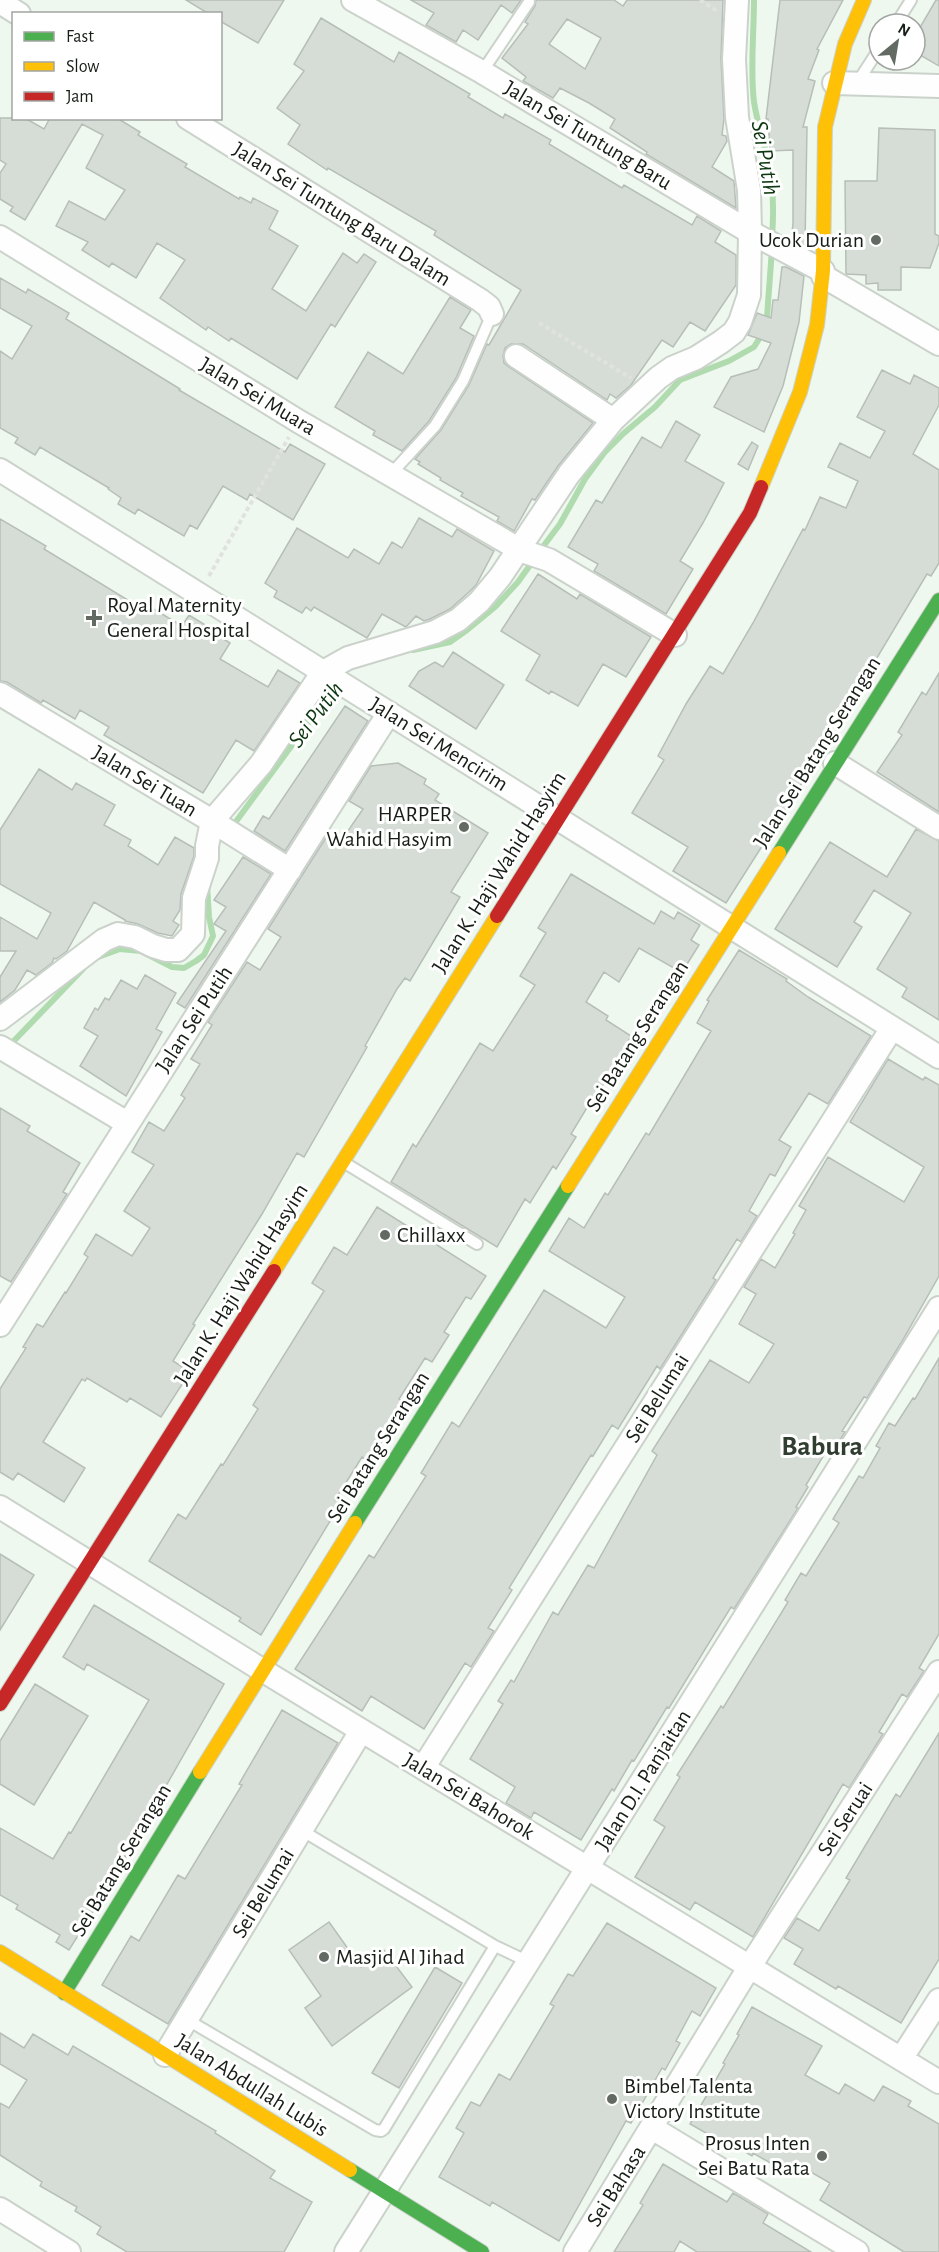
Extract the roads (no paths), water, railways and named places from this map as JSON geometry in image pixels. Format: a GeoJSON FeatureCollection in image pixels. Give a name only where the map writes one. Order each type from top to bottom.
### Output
{"type":"FeatureCollection","features":[{"type":"Feature","properties":{"kind":"street","name":"Jalan Sei Tuntung Baru"},"geometry":{"type":"LineString","coordinates":[[353,0],[482,72],[823,274],[935,336]]}},
{"type":"Feature","properties":{"kind":"street"},"geometry":{"type":"LineString","coordinates":[[0,1019],[104,940],[118,934],[135,937],[166,950],[178,950],[186,943],[193,934],[194,898],[207,858],[207,846],[225,829],[261,764],[325,673],[348,658],[435,632],[458,620],[479,602],[521,550],[569,474],[613,420],[672,368],[696,358],[734,332],[740,322],[765,240],[749,189],[737,117],[734,59],[737,0]]}},
{"type":"Feature","properties":{"kind":"street","name":"Jalan K. Haji Wahid Hasyim"},"geometry":{"type":"LineString","coordinates":[[0,1704],[91,1563],[750,513],[775,456],[802,383],[817,325],[823,274],[825,127],[845,44],[864,0]]}},
{"type":"Feature","properties":{"kind":"street"},"geometry":{"type":"LineString","coordinates":[[0,2],[16,12]]}},
{"type":"Feature","properties":{"kind":"street"},"geometry":{"type":"LineString","coordinates":[[834,83],[939,86]]}},
{"type":"Feature","properties":{"kind":"street","name":"Jalan Sei Tuntung Baru Dalam"},"geometry":{"type":"LineString","coordinates":[[191,120],[480,300],[489,307],[492,314]]}},
{"type":"Feature","properties":{"kind":"street","name":"Jalan Sei Muara"},"geometry":{"type":"LineString","coordinates":[[0,237],[298,421],[521,550],[549,560],[675,635]]}},
{"type":"Feature","properties":{"kind":"street"},"geometry":{"type":"LineString","coordinates":[[516,356],[613,420]]}},
{"type":"Feature","properties":{"kind":"street","name":"Jalan Sei Mencirim"},"geometry":{"type":"LineString","coordinates":[[0,471],[939,1057]]}},
{"type":"Feature","properties":{"kind":"street","name":"Jalan Sei Batang Serangan"},"geometry":{"type":"LineString","coordinates":[[731,926],[939,600]]}},
{"type":"Feature","properties":{"kind":"street","name":"Jalan Sei Tuan"},"geometry":{"type":"LineString","coordinates":[[0,694],[290,870]]}},
{"type":"Feature","properties":{"kind":"street","name":"Jalan Sei Putih"},"geometry":{"type":"LineString","coordinates":[[0,1326],[8,1297],[127,1123],[389,713]]}},
{"type":"Feature","properties":{"kind":"street"},"geometry":{"type":"LineString","coordinates":[[835,763],[939,828]]}},
{"type":"Feature","properties":{"kind":"street","name":"Sei Batang Serangan"},"geometry":{"type":"LineString","coordinates":[[64,1993],[262,1670],[731,926]]}},
{"type":"Feature","properties":{"kind":"street","name":"Sei Belumai"},"geometry":{"type":"LineString","coordinates":[[423,1768],[892,1028]]}},
{"type":"Feature","properties":{"kind":"street"},"geometry":{"type":"LineString","coordinates":[[0,1047],[127,1123]]}},
{"type":"Feature","properties":{"kind":"street","name":"Jalan D.I. Panjaitan"},"geometry":{"type":"LineString","coordinates":[[346,2252],[939,1308]]}},
{"type":"Feature","properties":{"kind":"street","name":"Jalan Sei Bahorok"},"geometry":{"type":"LineString","coordinates":[[0,1507],[361,1731],[939,2082]]}},
{"type":"Feature","properties":{"kind":"street","name":"Sei Seruai"},"geometry":{"type":"LineString","coordinates":[[750,1966],[939,1672]]}},
{"type":"Feature","properties":{"kind":"street","name":"Sei Belumai"},"geometry":{"type":"LineString","coordinates":[[165,2055],[361,1731]]}},
{"type":"Feature","properties":{"kind":"street","name":"Jalan Abdullah Lubis"},"geometry":{"type":"LineString","coordinates":[[0,1952],[482,2252]]}},
{"type":"Feature","properties":{"kind":"street","name":"Sei Bahasa"},"geometry":{"type":"LineString","coordinates":[[575,2252],[750,1966]]}},
{"type":"Feature","properties":{"kind":"street"},"geometry":{"type":"LineString","coordinates":[[902,2059],[939,2000]]}},
{"type":"Feature","properties":{"kind":"street"},"geometry":{"type":"LineString","coordinates":[[652,2128],[857,2252]]}},
{"type":"Feature","properties":{"kind":"street"},"geometry":{"type":"LineString","coordinates":[[0,2209],[69,2252]]}},
{"type":"Feature","properties":{"kind":"lane"},"geometry":{"type":"LineString","coordinates":[[482,72],[529,2]]}},
{"type":"Feature","properties":{"kind":"lane"},"geometry":{"type":"LineString","coordinates":[[857,84],[867,68]]}},
{"type":"Feature","properties":{"kind":"lane"},"geometry":{"type":"LineString","coordinates":[[390,475],[435,426],[463,381],[492,314]]}},
{"type":"Feature","properties":{"kind":"lane"},"geometry":{"type":"LineString","coordinates":[[342,1161],[477,1244]]}},
{"type":"Feature","properties":{"kind":"lane"},"geometry":{"type":"LineString","coordinates":[[301,1830],[495,1946],[529,1962]]}},
{"type":"Feature","properties":{"kind":"lane"},"geometry":{"type":"LineString","coordinates":[[186,2019],[375,2130],[381,2131],[495,1946]]}},
{"type":"Feature","properties":{"kind":"waterway","name":"Sei Putih"},"geometry":{"type":"LineString","coordinates":[[754,0],[753,90],[771,176],[772,238]]}},
{"type":"Feature","properties":{"kind":"waterway","name":"Sei Putih"},"geometry":{"type":"LineString","coordinates":[[767,317],[772,249]]}},
{"type":"Feature","properties":{"kind":"waterway","name":"Sei Putih"},"geometry":{"type":"LineString","coordinates":[[539,552],[560,524],[585,479],[604,453],[624,433],[655,407],[680,380],[729,361],[754,347],[759,339]]}},
{"type":"Feature","properties":{"kind":"waterway","name":"Sei Putih"},"geometry":{"type":"LineString","coordinates":[[413,650],[450,642],[467,630],[495,607],[518,582],[533,561]]}},
{"type":"Feature","properties":{"kind":"waterway","name":"Sei Putih"},"geometry":{"type":"LineString","coordinates":[[232,827],[336,685]]}},
{"type":"Feature","properties":{"kind":"waterway","name":"Sei Putih"},"geometry":{"type":"LineString","coordinates":[[98,957],[120,949],[141,951],[172,967],[184,968],[196,961],[204,955],[213,936],[207,885]]}},
{"type":"Feature","properties":{"kind":"waterway","name":"Sei Putih"},"geometry":{"type":"LineString","coordinates":[[9,1046],[83,969]]}},
{"type":"Feature","properties":{"kind":"place","name":"Ucok Durian"},"geometry":{"type":"Point","coordinates":[876,240]}},
{"type":"Feature","properties":{"kind":"place","name":"Royal Maternity General Hospital"},"geometry":{"type":"Point","coordinates":[94,618]}},
{"type":"Feature","properties":{"kind":"place","name":"HARPER Wahid Hasyim"},"geometry":{"type":"Point","coordinates":[464,827]}},
{"type":"Feature","properties":{"kind":"place","name":"Chillaxx"},"geometry":{"type":"Point","coordinates":[385,1235]}},
{"type":"Feature","properties":{"kind":"place","name":"Masjid Al Jihad"},"geometry":{"type":"Point","coordinates":[324,1957]}},
{"type":"Feature","properties":{"kind":"place","name":"Bimbel Talenta Victory Institute"},"geometry":{"type":"Point","coordinates":[612,2099]}},
{"type":"Feature","properties":{"kind":"place","name":"Prosus Inten Sei Batu Rata"},"geometry":{"type":"Point","coordinates":[822,2156]}},
{"type":"Feature","properties":{"kind":"district","name":"Babura"},"geometry":{"type":"Point","coordinates":[822,1447]}}]}
